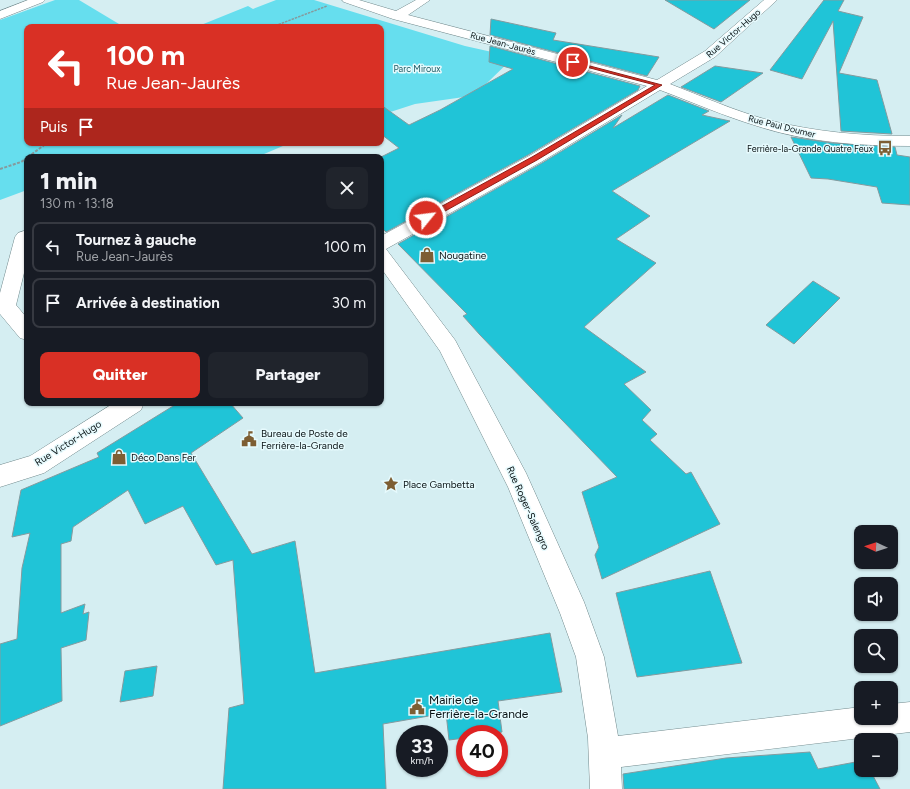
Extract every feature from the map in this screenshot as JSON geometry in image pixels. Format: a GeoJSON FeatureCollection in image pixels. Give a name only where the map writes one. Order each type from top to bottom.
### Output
{"type":"FeatureCollection","features":[{"type":"Feature","properties":{"kind":"street"},"geometry":{"type":"LineString","coordinates":[[0,16],[39,0]]}},
{"type":"Feature","properties":{"kind":"street","name":"Rue Jean-Jaurès"},"geometry":{"type":"LineString","coordinates":[[348,0],[397,16],[659,85]]}},
{"type":"Feature","properties":{"kind":"street"},"geometry":{"type":"LineString","coordinates":[[397,16],[424,0]]}},
{"type":"Feature","properties":{"kind":"street","name":"Rue Victor-Hugo"},"geometry":{"type":"LineString","coordinates":[[384,242],[535,159],[710,54],[771,0]]}},
{"type":"Feature","properties":{"kind":"street","name":"Rue Paul Doumer"},"geometry":{"type":"LineString","coordinates":[[659,85],[762,123],[822,136],[865,140],[910,141]]}},
{"type":"Feature","properties":{"kind":"street"},"geometry":{"type":"LineString","coordinates":[[24,237],[6,307],[24,328]]}},
{"type":"Feature","properties":{"kind":"street","name":"Rue Roger-Salengro"},"geometry":{"type":"LineString","coordinates":[[384,258],[448,346],[520,488],[574,612],[590,656],[604,753],[606,789]]}},
{"type":"Feature","properties":{"kind":"street","name":"Rue Victor-Hugo"},"geometry":{"type":"LineString","coordinates":[[0,476],[36,465],[128,406]]}},
{"type":"Feature","properties":{"kind":"street"},"geometry":{"type":"LineString","coordinates":[[604,753],[910,717]]}},
{"type":"Feature","properties":{"kind":"path"},"geometry":{"type":"LineString","coordinates":[[280,24],[327,6]]}},
{"type":"Feature","properties":{"kind":"path"},"geometry":{"type":"LineString","coordinates":[[31,154],[43,146]]}},
{"type":"Feature","properties":{"kind":"path"},"geometry":{"type":"LineString","coordinates":[[0,169],[21,162],[24,160]]}},
{"type":"Feature","properties":{"kind":"green space"},"geometry":{"type":"Polygon","coordinates":[[[55,0],[79,0],[119,24],[24,24],[24,146],[283,146],[264,154],[24,154],[24,191],[0,200],[0,20],[55,0]]]}},
{"type":"Feature","properties":{"kind":"green space","name":"Parc Miroux"},"geometry":{"type":"Polygon","coordinates":[[[276,0],[314,0],[465,46],[514,57],[471,96],[415,104],[384,114],[384,24],[203,24],[248,6],[253,9],[276,0]]]}},
{"type":"Feature","properties":{"kind":"building"},"geometry":{"type":"Polygon","coordinates":[[[665,0],[750,0],[714,29],[665,0]]]}},
{"type":"Feature","properties":{"kind":"building"},"geometry":{"type":"Polygon","coordinates":[[[824,0],[844,0],[838,11],[863,17],[839,73],[877,80],[892,134],[841,131],[833,21],[802,79],[770,70],[824,0]]]}},
{"type":"Feature","properties":{"kind":"building"},"geometry":{"type":"Polygon","coordinates":[[[491,19],[556,33],[553,40],[659,57],[647,76],[490,35],[491,19]]]}},
{"type":"Feature","properties":{"kind":"building"},"geometry":{"type":"Polygon","coordinates":[[[490,46],[640,86],[638,90],[528,155],[386,232],[384,230],[384,156],[399,148],[384,136],[384,107],[409,125],[440,110],[513,69],[489,62],[490,46]]]}},
{"type":"Feature","properties":{"kind":"building"},"geometry":{"type":"Polygon","coordinates":[[[715,66],[763,73],[721,102],[681,87],[715,66]]]}},
{"type":"Feature","properties":{"kind":"building"},"geometry":{"type":"Polygon","coordinates":[[[668,95],[709,111],[702,115],[730,121],[612,191],[650,216],[616,239],[656,263],[584,327],[646,372],[624,384],[651,410],[642,420],[657,434],[650,440],[686,474],[691,472],[720,524],[602,579],[595,555],[599,547],[582,492],[617,477],[480,335],[463,316],[467,314],[398,244],[542,163],[622,115],[613,128],[668,95]]]}},
{"type":"Feature","properties":{"kind":"building"},"geometry":{"type":"Polygon","coordinates":[[[791,137],[832,143],[895,147],[897,155],[910,157],[910,205],[882,203],[877,187],[828,179],[811,178],[791,137]]]}},
{"type":"Feature","properties":{"kind":"building"},"geometry":{"type":"Polygon","coordinates":[[[813,281],[840,298],[794,344],[766,325],[813,281]]]}},
{"type":"Feature","properties":{"kind":"building"},"geometry":{"type":"Polygon","coordinates":[[[173,406],[233,406],[243,418],[191,453],[252,554],[295,541],[315,673],[550,633],[562,692],[498,701],[501,725],[456,725],[456,739],[449,740],[446,713],[383,724],[386,789],[223,789],[229,708],[244,704],[233,560],[216,565],[183,506],[145,524],[128,490],[73,527],[71,541],[61,544],[61,613],[85,604],[83,614],[89,612],[86,640],[61,648],[62,701],[0,726],[0,644],[17,639],[22,568],[30,533],[12,537],[21,490],[99,457],[97,453],[173,406]]]}},
{"type":"Feature","properties":{"kind":"building"},"geometry":{"type":"Polygon","coordinates":[[[710,571],[742,663],[637,677],[616,593],[710,571]]]}},
{"type":"Feature","properties":{"kind":"building"},"geometry":{"type":"Polygon","coordinates":[[[157,666],[153,696],[120,702],[125,671],[157,666]]]}},
{"type":"Feature","properties":{"kind":"building"},"geometry":{"type":"Polygon","coordinates":[[[810,752],[818,769],[854,762],[854,777],[874,777],[880,789],[624,789],[623,774],[726,758],[810,752]]]}},
{"type":"Feature","properties":{"kind":"place","name":"Ferrière-la-Grande Quatre Feux"},"geometry":{"type":"Point","coordinates":[885,148]}},
{"type":"Feature","properties":{"kind":"place","name":"Nougatine"},"geometry":{"type":"Point","coordinates":[427,255]}},
{"type":"Feature","properties":{"kind":"place","name":"Bureau de Poste de Ferrière-la-Grande"},"geometry":{"type":"Point","coordinates":[249,439]}},
{"type":"Feature","properties":{"kind":"place","name":"Déco Dans Fer"},"geometry":{"type":"Point","coordinates":[119,457]}},
{"type":"Feature","properties":{"kind":"place","name":"Place Gambetta"},"geometry":{"type":"Point","coordinates":[391,484]}},
{"type":"Feature","properties":{"kind":"place","name":"Mairie de Ferrière-la-Grande"},"geometry":{"type":"Point","coordinates":[417,707]}},
{"type":"Feature","properties":{"kind":"route"},"geometry":{"type":"LineString","coordinates":[[426,218],[535,159],[659,85],[573,62]]}}]}
